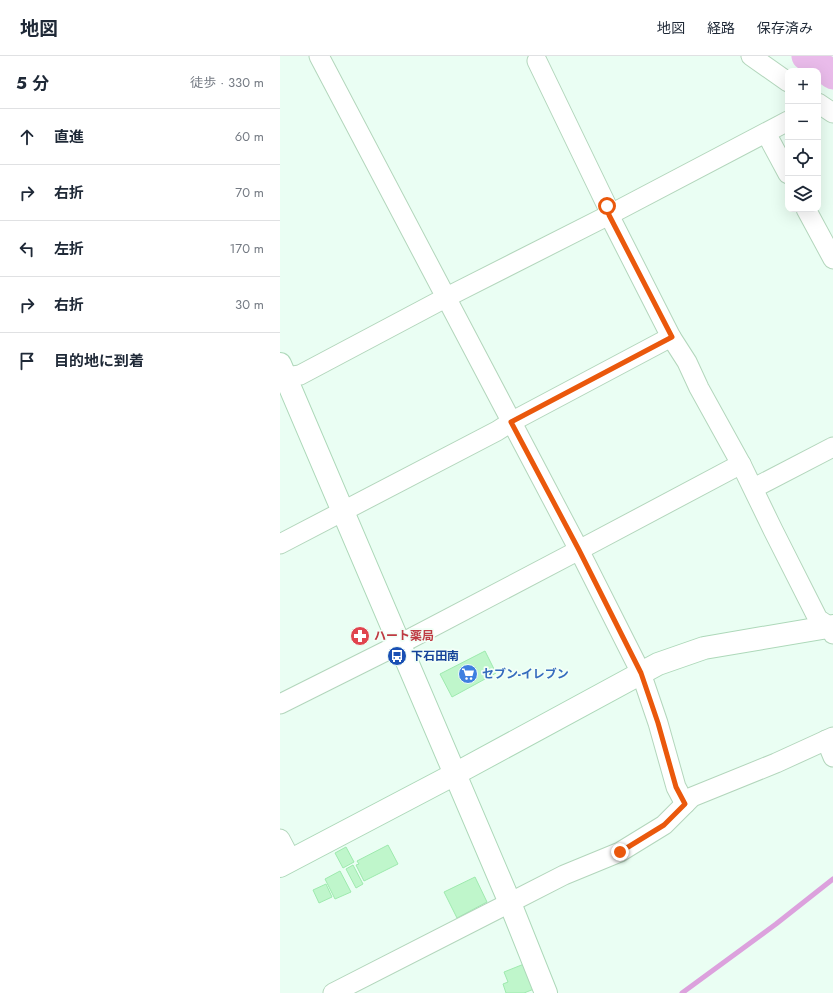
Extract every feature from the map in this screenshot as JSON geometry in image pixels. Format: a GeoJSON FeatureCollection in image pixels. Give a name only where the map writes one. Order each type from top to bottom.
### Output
{"type":"FeatureCollection","features":[{"type":"Feature","properties":{"kind":"street"},"geometry":{"type":"LineString","coordinates":[[319,56],[447,297],[579,550],[641,673],[658,723],[676,787],[685,804]]}},
{"type":"Feature","properties":{"kind":"street"},"geometry":{"type":"LineString","coordinates":[[751,56],[785,80]]}},
{"type":"Feature","properties":{"kind":"street"},"geometry":{"type":"LineString","coordinates":[[537,62],[607,206],[609,215],[672,337],[687,362],[699,388],[754,488],[773,530],[818,619],[832,629]]}},
{"type":"Feature","properties":{"kind":"street"},"geometry":{"type":"LineString","coordinates":[[546,993],[510,903],[400,644],[282,374],[300,375],[447,297],[609,215],[785,123]]}},
{"type":"Feature","properties":{"kind":"street"},"geometry":{"type":"LineString","coordinates":[[766,133],[785,168]]}},
{"type":"Feature","properties":{"kind":"street"},"geometry":{"type":"LineString","coordinates":[[808,212],[833,259]]}},
{"type":"Feature","properties":{"kind":"street"},"geometry":{"type":"LineString","coordinates":[[280,544],[497,431],[511,422],[672,337]]}},
{"type":"Feature","properties":{"kind":"street"},"geometry":{"type":"LineString","coordinates":[[754,488],[833,446]]}},
{"type":"Feature","properties":{"kind":"street"},"geometry":{"type":"LineString","coordinates":[[280,704],[400,644],[741,464]]}},
{"type":"Feature","properties":{"kind":"street"},"geometry":{"type":"LineString","coordinates":[[280,839],[285,863],[455,774],[658,664],[704,648],[832,629]]}},
{"type":"Feature","properties":{"kind":"street"},"geometry":{"type":"LineString","coordinates":[[333,993],[564,875],[620,852],[664,825],[692,797],[776,763],[829,738],[833,757]]}},
{"type":"Feature","properties":{"kind":"building","name":"セブン-イレブン"},"geometry":{"type":"Polygon","coordinates":[[[485,651],[496,673],[452,697],[440,674],[485,651]]]}},
{"type":"Feature","properties":{"kind":"building"},"geometry":{"type":"Polygon","coordinates":[[[388,845],[398,864],[364,881],[356,865],[359,864],[357,861],[388,845]]]}},
{"type":"Feature","properties":{"kind":"building"},"geometry":{"type":"Polygon","coordinates":[[[346,847],[354,862],[343,868],[335,853],[346,847]]]}},
{"type":"Feature","properties":{"kind":"building"},"geometry":{"type":"Polygon","coordinates":[[[353,865],[363,884],[356,888],[346,869],[353,865]]]}},
{"type":"Feature","properties":{"kind":"building"},"geometry":{"type":"Polygon","coordinates":[[[340,871],[351,892],[335,899],[325,879],[340,871]]]}},
{"type":"Feature","properties":{"kind":"building"},"geometry":{"type":"Polygon","coordinates":[[[475,877],[487,902],[457,918],[444,892],[475,877]]]}},
{"type":"Feature","properties":{"kind":"building"},"geometry":{"type":"Polygon","coordinates":[[[326,884],[332,897],[319,903],[313,890],[326,884]]]}},
{"type":"Feature","properties":{"kind":"building"},"geometry":{"type":"Polygon","coordinates":[[[524,964],[534,989],[524,993],[506,993],[503,984],[508,982],[504,972],[524,964]]]}},
{"type":"Feature","properties":{"kind":"waterway"},"geometry":{"type":"LineString","coordinates":[[806,56],[833,75]]}},
{"type":"Feature","properties":{"kind":"waterway"},"geometry":{"type":"LineString","coordinates":[[682,993],[776,924],[833,879]]}},
{"type":"Feature","properties":{"kind":"place","name":"ハート薬局"},"geometry":{"type":"Point","coordinates":[360,636]}},
{"type":"Feature","properties":{"kind":"place","name":"下石田南"},"geometry":{"type":"Point","coordinates":[397,656]}},
{"type":"Feature","properties":{"kind":"place","name":"セブン-イレブン"},"geometry":{"type":"Point","coordinates":[468,674]}},
{"type":"Feature","properties":{"kind":"route"},"geometry":{"type":"LineString","coordinates":[[607,206],[609,215],[672,337],[511,422],[579,550],[641,673],[658,723],[676,787],[685,804],[664,825],[620,852]]}}]}
